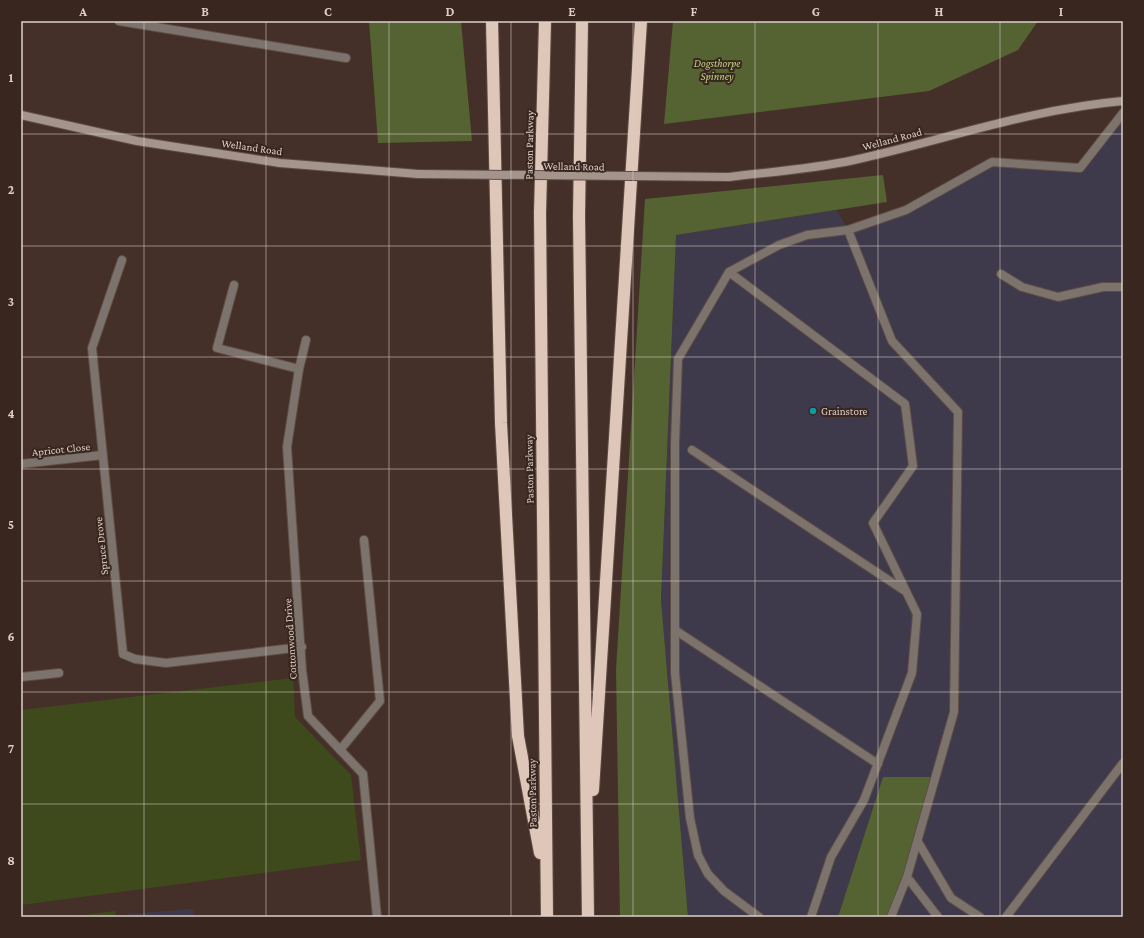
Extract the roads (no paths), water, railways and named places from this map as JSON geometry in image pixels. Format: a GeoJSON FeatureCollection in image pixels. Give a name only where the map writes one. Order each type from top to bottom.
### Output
{"type":"FeatureCollection","features":[{"type":"Feature","properties":{"kind":"highway"},"geometry":{"type":"LineString","coordinates":[[492,21],[502,423],[518,736],[546,886]]}},
{"type":"Feature","properties":{"kind":"highway","name":"Paston Parkway"},"geometry":{"type":"LineString","coordinates":[[544,21],[540,214],[546,886],[548,917]]}},
{"type":"Feature","properties":{"kind":"highway"},"geometry":{"type":"LineString","coordinates":[[582,21],[579,216],[586,887],[588,917]]}},
{"type":"Feature","properties":{"kind":"highway"},"geometry":{"type":"LineString","coordinates":[[586,887],[641,21]]}},
{"type":"Feature","properties":{"kind":"street"},"geometry":{"type":"LineString","coordinates":[[119,21],[346,58]]}},
{"type":"Feature","properties":{"kind":"street","name":"Welland Road"},"geometry":{"type":"LineString","coordinates":[[21,115],[137,141],[265,160],[418,174],[729,177],[853,160],[988,125],[1093,103],[1123,101]]}},
{"type":"Feature","properties":{"kind":"street"},"geometry":{"type":"LineString","coordinates":[[759,917],[724,891],[708,874],[698,855],[690,818],[676,681],[675,443],[678,359],[729,272],[779,245],[807,235],[848,230],[906,210],[992,162],[1080,168],[1123,113]]}},
{"type":"Feature","properties":{"kind":"street"},"geometry":{"type":"LineString","coordinates":[[848,230],[892,341],[958,412],[954,712],[918,842],[907,877],[891,917]]}},
{"type":"Feature","properties":{"kind":"street","name":"Spruce Drove"},"geometry":{"type":"LineString","coordinates":[[122,260],[92,348],[123,654],[135,659],[166,662],[302,647]]}},
{"type":"Feature","properties":{"kind":"street"},"geometry":{"type":"LineString","coordinates":[[729,272],[905,404],[914,466],[872,523],[917,614],[912,673],[864,800],[831,857],[811,917]]}},
{"type":"Feature","properties":{"kind":"street"},"geometry":{"type":"LineString","coordinates":[[1001,274],[1022,287],[1058,297],[1102,287],[1123,287]]}},
{"type":"Feature","properties":{"kind":"street"},"geometry":{"type":"LineString","coordinates":[[234,285],[217,348],[299,369]]}},
{"type":"Feature","properties":{"kind":"street","name":"Cottonwood Drive"},"geometry":{"type":"LineString","coordinates":[[306,340],[299,369],[287,446],[302,647],[302,670],[308,716],[362,774],[377,917]]}},
{"type":"Feature","properties":{"kind":"street"},"geometry":{"type":"LineString","coordinates":[[692,450],[906,591]]}},
{"type":"Feature","properties":{"kind":"street","name":"Apricot Close"},"geometry":{"type":"LineString","coordinates":[[21,464],[103,455]]}},
{"type":"Feature","properties":{"kind":"street"},"geometry":{"type":"LineString","coordinates":[[340,750],[380,701],[364,540]]}},
{"type":"Feature","properties":{"kind":"street"},"geometry":{"type":"LineString","coordinates":[[675,630],[878,764]]}},
{"type":"Feature","properties":{"kind":"street"},"geometry":{"type":"LineString","coordinates":[[21,677],[59,673]]}},
{"type":"Feature","properties":{"kind":"street"},"geometry":{"type":"LineString","coordinates":[[1006,917],[1123,763]]}},
{"type":"Feature","properties":{"kind":"street"},"geometry":{"type":"LineString","coordinates":[[918,842],[951,898],[980,917]]}},
{"type":"Feature","properties":{"kind":"street"},"geometry":{"type":"LineString","coordinates":[[907,877],[938,917]]}},
{"type":"Feature","properties":{"kind":"place","name":"Grainstore"},"geometry":{"type":"Point","coordinates":[813,411]}},
{"type":"Feature","properties":{"kind":"park label","name":"Dogsthorpe Spinney"},"geometry":{"type":"Point","coordinates":[717,69]}}]}
